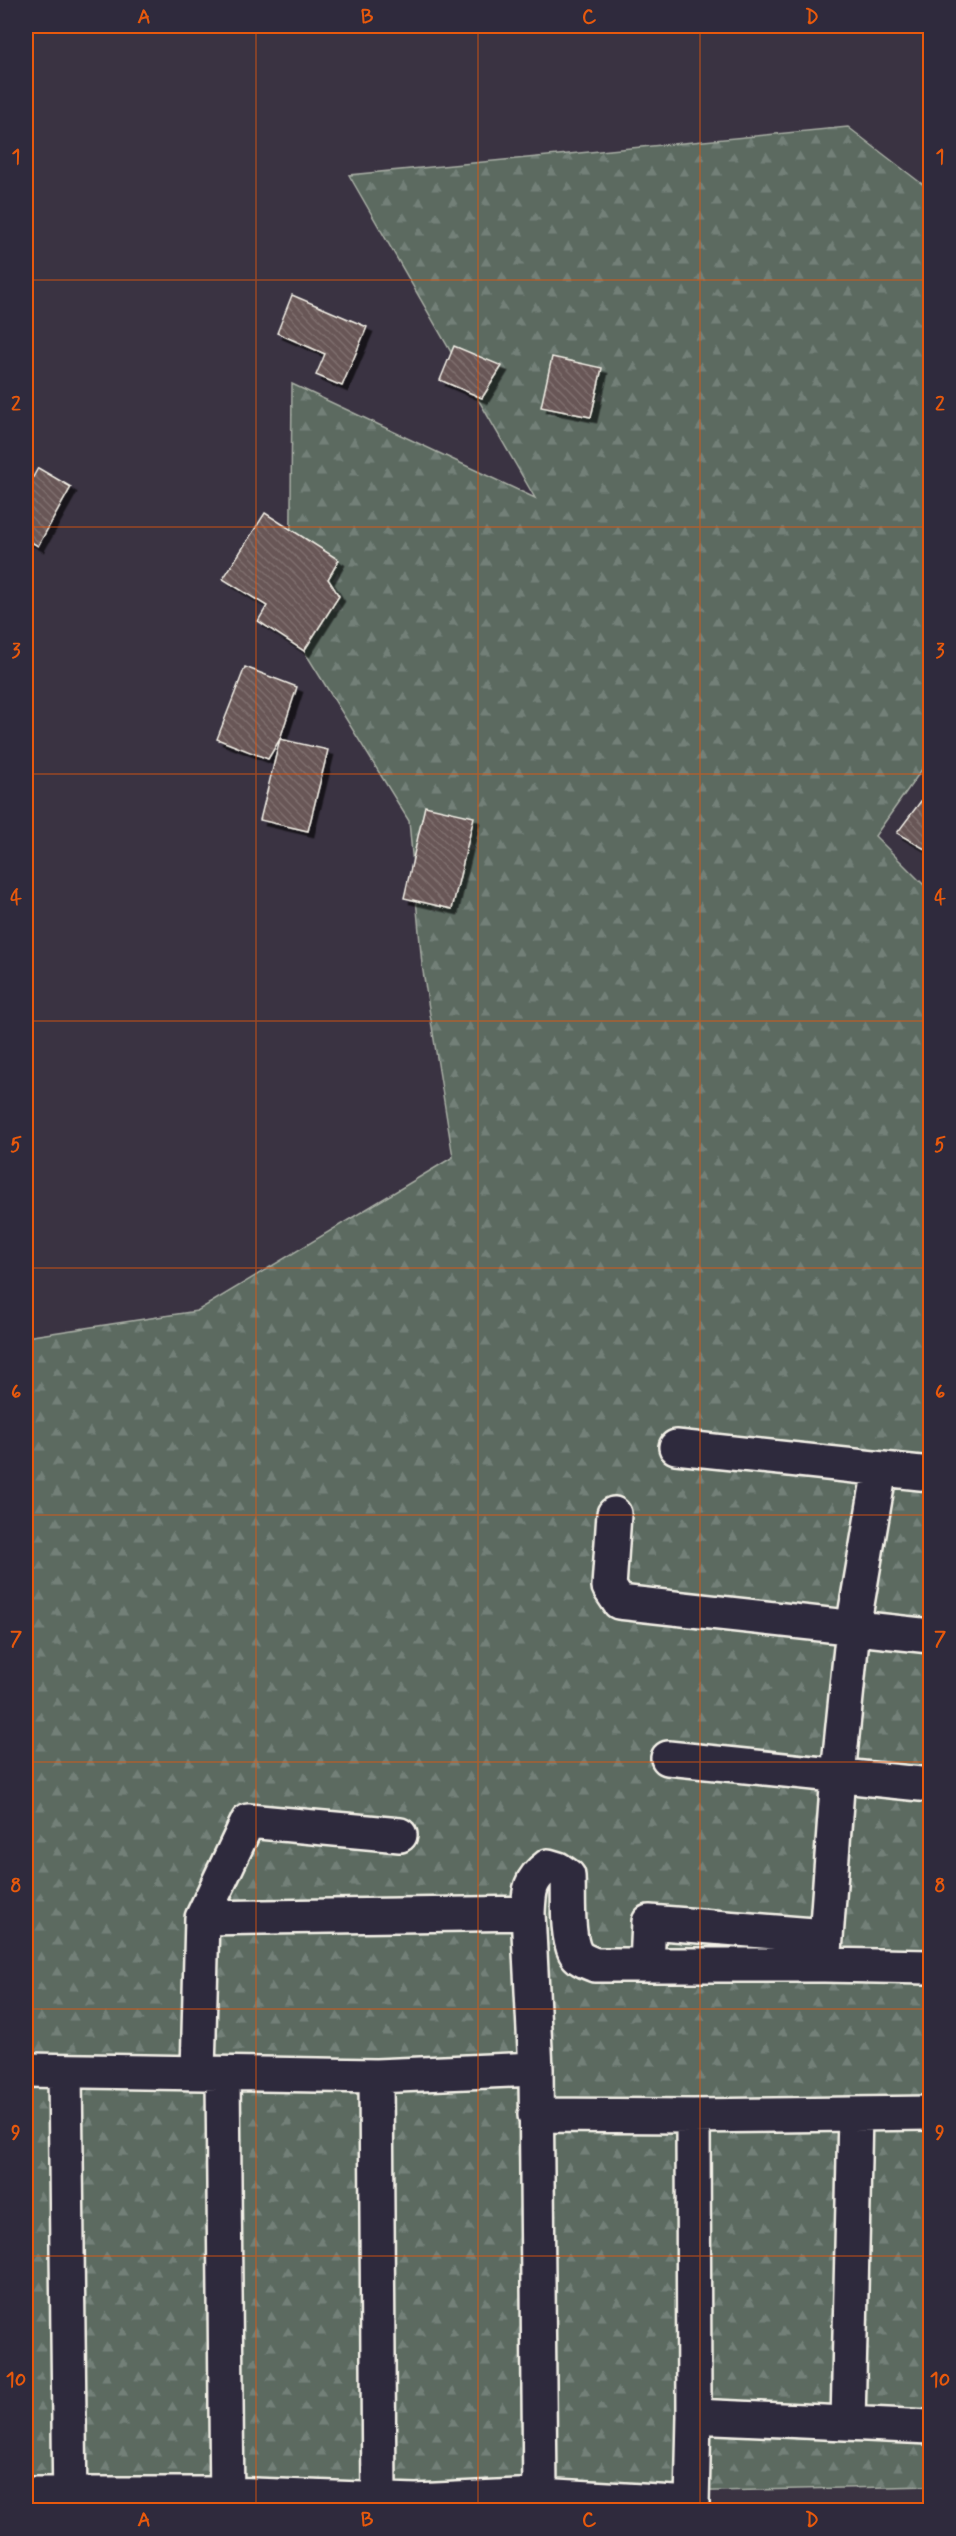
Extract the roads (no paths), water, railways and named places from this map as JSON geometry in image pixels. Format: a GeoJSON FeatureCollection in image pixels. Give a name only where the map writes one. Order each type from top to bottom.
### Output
{"type":"FeatureCollection","features":[{"type":"Feature","properties":{"kind":"street"},"geometry":{"type":"LineString","coordinates":[[676,1447],[930,1474]]}},
{"type":"Feature","properties":{"kind":"street"},"geometry":{"type":"LineString","coordinates":[[825,1950],[838,1775],[853,1628],[880,1469]]}},
{"type":"Feature","properties":{"kind":"street"},"geometry":{"type":"LineString","coordinates":[[614,1514],[609,1587],[619,1602],[930,1636]]}},
{"type":"Feature","properties":{"kind":"street"},"geometry":{"type":"LineString","coordinates":[[668,1758],[930,1785]]}},
{"type":"Feature","properties":{"kind":"street"},"geometry":{"type":"LineString","coordinates":[[233,2505],[202,1918],[248,1821],[400,1835]]}},
{"type":"Feature","properties":{"kind":"street"},"geometry":{"type":"LineString","coordinates":[[540,2495],[536,2069],[528,1914],[529,1894],[536,1875],[548,1866],[568,1876],[571,1933],[575,1952],[580,1959],[595,1965],[647,1964],[649,1922],[930,1967]]}},
{"type":"Feature","properties":{"kind":"street"},"geometry":{"type":"LineString","coordinates":[[202,1918],[528,1914]]}},
{"type":"Feature","properties":{"kind":"street"},"geometry":{"type":"LineString","coordinates":[[26,2070],[376,2076],[536,2069]]}},
{"type":"Feature","properties":{"kind":"street"},"geometry":{"type":"LineString","coordinates":[[65,2071],[70,2503]]}},
{"type":"Feature","properties":{"kind":"street"},"geometry":{"type":"LineString","coordinates":[[376,2076],[379,2498]]}},
{"type":"Feature","properties":{"kind":"street"},"geometry":{"type":"LineString","coordinates":[[535,2115],[930,2113]]}},
{"type":"Feature","properties":{"kind":"street"},"geometry":{"type":"LineString","coordinates":[[848,2423],[855,2114]]}},
{"type":"Feature","properties":{"kind":"street"},"geometry":{"type":"LineString","coordinates":[[26,2494],[70,2503],[233,2505],[379,2498],[415,2506],[540,2495],[692,2507],[693,2116]]}},
{"type":"Feature","properties":{"kind":"street"},"geometry":{"type":"LineString","coordinates":[[694,2416],[930,2427]]}}]}
